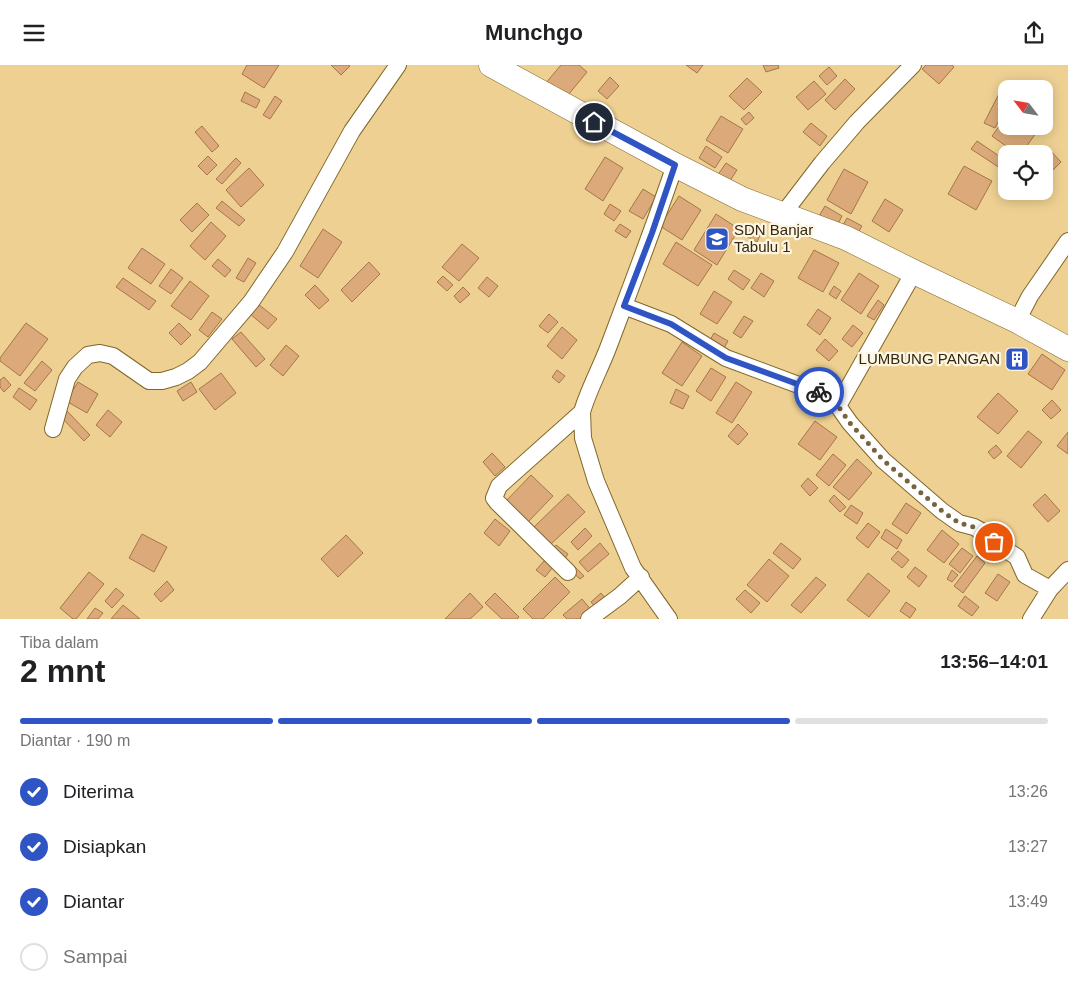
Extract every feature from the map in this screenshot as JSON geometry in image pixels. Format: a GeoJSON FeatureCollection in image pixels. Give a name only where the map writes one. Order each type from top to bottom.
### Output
{"type":"FeatureCollection","features":[{"type":"Feature","properties":{"kind":"street"},"geometry":{"type":"LineString","coordinates":[[53,429],[67,379],[75,367],[88,355],[100,353],[113,356],[149,381],[162,381],[176,377],[200,362],[251,301],[285,252],[352,131],[398,65]]}},
{"type":"Feature","properties":{"kind":"street"},"geometry":{"type":"LineString","coordinates":[[492,65],[675,165],[742,199],[846,238],[914,273],[1017,321],[1068,349]]}},
{"type":"Feature","properties":{"kind":"street"},"geometry":{"type":"LineString","coordinates":[[783,214],[822,163],[857,122],[913,65]]}},
{"type":"Feature","properties":{"kind":"street"},"geometry":{"type":"LineString","coordinates":[[669,619],[633,568],[596,481],[583,438],[582,412],[652,233],[675,165]]}},
{"type":"Feature","properties":{"kind":"street"},"geometry":{"type":"LineString","coordinates":[[1017,321],[1030,296],[1068,241]]}},
{"type":"Feature","properties":{"kind":"street"},"geometry":{"type":"LineString","coordinates":[[838,406],[914,273]]}},
{"type":"Feature","properties":{"kind":"street"},"geometry":{"type":"LineString","coordinates":[[624,306],[671,324],[726,358],[820,393],[838,406],[850,423],[883,460],[942,511],[959,523],[986,533],[994,542],[1017,557],[1025,575],[1062,580]]}},
{"type":"Feature","properties":{"kind":"street"},"geometry":{"type":"LineString","coordinates":[[568,571],[494,498],[499,486],[582,412]]}},
{"type":"Feature","properties":{"kind":"street"},"geometry":{"type":"LineString","coordinates":[[589,619],[620,596],[641,577]]}},
{"type":"Feature","properties":{"kind":"street"},"geometry":{"type":"LineString","coordinates":[[1031,619],[1062,580]]}},
{"type":"Feature","properties":{"kind":"building"},"geometry":{"type":"Polygon","coordinates":[[[247,65],[279,65],[264,88],[242,74],[247,65]]]}},
{"type":"Feature","properties":{"kind":"building"},"geometry":{"type":"Polygon","coordinates":[[[331,65],[348,65],[350,66],[341,75],[331,65]]]}},
{"type":"Feature","properties":{"kind":"building"},"geometry":{"type":"Polygon","coordinates":[[[561,65],[579,65],[587,72],[564,100],[545,84],[561,65]]]}},
{"type":"Feature","properties":{"kind":"building"},"geometry":{"type":"Polygon","coordinates":[[[686,65],[703,65],[697,73],[686,65]]]}},
{"type":"Feature","properties":{"kind":"building"},"geometry":{"type":"Polygon","coordinates":[[[763,65],[778,65],[779,68],[766,72],[763,65]]]}},
{"type":"Feature","properties":{"kind":"building"},"geometry":{"type":"Polygon","coordinates":[[[926,65],[952,65],[954,67],[939,84],[922,69],[926,65]]]}},
{"type":"Feature","properties":{"kind":"building"},"geometry":{"type":"Polygon","coordinates":[[[829,67],[837,76],[827,85],[819,76],[829,67]]]}},
{"type":"Feature","properties":{"kind":"building"},"geometry":{"type":"Polygon","coordinates":[[[610,77],[619,86],[607,99],[598,91],[610,77]]]}},
{"type":"Feature","properties":{"kind":"building"},"geometry":{"type":"Polygon","coordinates":[[[747,78],[762,92],[744,110],[729,96],[747,78]]]}},
{"type":"Feature","properties":{"kind":"building"},"geometry":{"type":"Polygon","coordinates":[[[845,79],[855,89],[835,110],[825,100],[845,79]]]}},
{"type":"Feature","properties":{"kind":"building"},"geometry":{"type":"Polygon","coordinates":[[[814,81],[826,94],[808,110],[796,97],[814,81]]]}},
{"type":"Feature","properties":{"kind":"building"},"geometry":{"type":"Polygon","coordinates":[[[245,92],[260,100],[256,108],[241,101],[245,92]]]}},
{"type":"Feature","properties":{"kind":"building"},"geometry":{"type":"Polygon","coordinates":[[[275,96],[282,101],[270,119],[263,115],[275,96]]]}},
{"type":"Feature","properties":{"kind":"building"},"geometry":{"type":"Polygon","coordinates":[[[998,96],[998,122],[995,128],[984,123],[998,96]]]}},
{"type":"Feature","properties":{"kind":"building"},"geometry":{"type":"Polygon","coordinates":[[[749,112],[754,118],[746,125],[741,119],[749,112]]]}},
{"type":"Feature","properties":{"kind":"building"},"geometry":{"type":"Polygon","coordinates":[[[721,116],[743,129],[728,153],[706,140],[721,116]]]}},
{"type":"Feature","properties":{"kind":"building"},"geometry":{"type":"Polygon","coordinates":[[[811,123],[827,136],[820,146],[803,132],[811,123]]]}},
{"type":"Feature","properties":{"kind":"building"},"geometry":{"type":"Polygon","coordinates":[[[202,126],[219,146],[212,152],[195,132],[202,126]]]}},
{"type":"Feature","properties":{"kind":"building"},"geometry":{"type":"Polygon","coordinates":[[[998,128],[998,135],[1035,135],[1027,145],[1004,145],[992,136],[998,128]]]}},
{"type":"Feature","properties":{"kind":"building"},"geometry":{"type":"Polygon","coordinates":[[[977,141],[998,155],[998,167],[971,149],[977,141]]]}},
{"type":"Feature","properties":{"kind":"building"},"geometry":{"type":"Polygon","coordinates":[[[706,146],[722,157],[715,168],[699,158],[706,146]]]}},
{"type":"Feature","properties":{"kind":"building"},"geometry":{"type":"Polygon","coordinates":[[[1053,153],[1061,162],[1053,170],[1053,153]]]}},
{"type":"Feature","properties":{"kind":"building"},"geometry":{"type":"Polygon","coordinates":[[[208,156],[217,165],[207,175],[198,166],[208,156]]]}},
{"type":"Feature","properties":{"kind":"building"},"geometry":{"type":"Polygon","coordinates":[[[605,157],[623,168],[603,201],[585,189],[605,157]]]}},
{"type":"Feature","properties":{"kind":"building"},"geometry":{"type":"Polygon","coordinates":[[[236,158],[241,163],[222,184],[216,179],[236,158]]]}},
{"type":"Feature","properties":{"kind":"building"},"geometry":{"type":"Polygon","coordinates":[[[726,163],[737,170],[728,184],[717,176],[726,163]]]}},
{"type":"Feature","properties":{"kind":"building"},"geometry":{"type":"Polygon","coordinates":[[[964,166],[992,181],[976,210],[948,194],[964,166]]]}},
{"type":"Feature","properties":{"kind":"building"},"geometry":{"type":"Polygon","coordinates":[[[249,168],[264,185],[241,207],[226,190],[249,168]]]}},
{"type":"Feature","properties":{"kind":"building"},"geometry":{"type":"Polygon","coordinates":[[[844,169],[868,182],[851,214],[827,200],[844,169]]]}},
{"type":"Feature","properties":{"kind":"building"},"geometry":{"type":"Polygon","coordinates":[[[643,189],[656,197],[643,219],[629,211],[643,189]]]}},
{"type":"Feature","properties":{"kind":"building","name":"SDN Banjar Tabulu 1"},"geometry":{"type":"Polygon","coordinates":[[[679,196],[701,210],[682,240],[660,226],[679,196]]]}},
{"type":"Feature","properties":{"kind":"building"},"geometry":{"type":"Polygon","coordinates":[[[885,199],[903,210],[889,232],[872,221],[885,199]]]}},
{"type":"Feature","properties":{"kind":"building"},"geometry":{"type":"Polygon","coordinates":[[[222,201],[245,220],[239,226],[216,208],[222,201]]]}},
{"type":"Feature","properties":{"kind":"building"},"geometry":{"type":"Polygon","coordinates":[[[197,203],[209,215],[192,232],[180,220],[197,203]]]}},
{"type":"Feature","properties":{"kind":"building"},"geometry":{"type":"Polygon","coordinates":[[[610,204],[621,211],[614,221],[604,214],[610,204]]]}},
{"type":"Feature","properties":{"kind":"building"},"geometry":{"type":"Polygon","coordinates":[[[825,206],[842,216],[837,226],[819,216],[825,206]]]}},
{"type":"Feature","properties":{"kind":"building","name":"SDN Banjar Tabulu 1"},"geometry":{"type":"Polygon","coordinates":[[[716,214],[739,229],[717,265],[694,250],[716,214]]]}},
{"type":"Feature","properties":{"kind":"building"},"geometry":{"type":"Polygon","coordinates":[[[847,218],[862,226],[856,236],[842,227],[847,218]]]}},
{"type":"Feature","properties":{"kind":"building"},"geometry":{"type":"Polygon","coordinates":[[[211,222],[226,236],[205,260],[190,246],[211,222]]]}},
{"type":"Feature","properties":{"kind":"building"},"geometry":{"type":"Polygon","coordinates":[[[620,224],[631,231],[626,238],[615,231],[620,224]]]}},
{"type":"Feature","properties":{"kind":"building"},"geometry":{"type":"Polygon","coordinates":[[[747,225],[761,233],[757,242],[742,234],[747,225]]]}},
{"type":"Feature","properties":{"kind":"building"},"geometry":{"type":"Polygon","coordinates":[[[323,229],[342,242],[318,278],[300,266],[323,229]]]}},
{"type":"Feature","properties":{"kind":"building","name":"SDN Banjar Tabulu 1"},"geometry":{"type":"Polygon","coordinates":[[[676,242],[712,265],[698,286],[663,264],[676,242]]]}},
{"type":"Feature","properties":{"kind":"building"},"geometry":{"type":"Polygon","coordinates":[[[462,244],[479,258],[459,281],[442,267],[462,244]]]}},
{"type":"Feature","properties":{"kind":"building"},"geometry":{"type":"Polygon","coordinates":[[[142,248],[165,264],[151,284],[128,268],[142,248]]]}},
{"type":"Feature","properties":{"kind":"building"},"geometry":{"type":"Polygon","coordinates":[[[814,250],[839,263],[823,292],[798,278],[814,250]]]}},
{"type":"Feature","properties":{"kind":"building"},"geometry":{"type":"Polygon","coordinates":[[[248,258],[256,263],[244,282],[236,278],[248,258]]]}},
{"type":"Feature","properties":{"kind":"building"},"geometry":{"type":"Polygon","coordinates":[[[218,259],[231,270],[225,277],[212,266],[218,259]]]}},
{"type":"Feature","properties":{"kind":"building"},"geometry":{"type":"Polygon","coordinates":[[[369,262],[380,274],[352,302],[341,290],[369,262]]]}},
{"type":"Feature","properties":{"kind":"building"},"geometry":{"type":"Polygon","coordinates":[[[171,269],[183,278],[171,294],[159,286],[171,269]]]}},
{"type":"Feature","properties":{"kind":"building"},"geometry":{"type":"Polygon","coordinates":[[[734,270],[750,280],[743,290],[728,279],[734,270]]]}},
{"type":"Feature","properties":{"kind":"building"},"geometry":{"type":"Polygon","coordinates":[[[761,273],[774,281],[764,297],[751,288],[761,273]]]}},
{"type":"Feature","properties":{"kind":"building"},"geometry":{"type":"Polygon","coordinates":[[[859,273],[879,286],[861,314],[841,300],[859,273]]]}},
{"type":"Feature","properties":{"kind":"building"},"geometry":{"type":"Polygon","coordinates":[[[443,276],[453,285],[447,291],[437,282],[443,276]]]}},
{"type":"Feature","properties":{"kind":"building"},"geometry":{"type":"Polygon","coordinates":[[[487,277],[498,286],[489,297],[478,288],[487,277]]]}},
{"type":"Feature","properties":{"kind":"building"},"geometry":{"type":"Polygon","coordinates":[[[123,278],[156,301],[149,310],[116,287],[123,278]]]}},
{"type":"Feature","properties":{"kind":"building"},"geometry":{"type":"Polygon","coordinates":[[[190,281],[209,296],[191,320],[171,306],[190,281]]]}},
{"type":"Feature","properties":{"kind":"building"},"geometry":{"type":"Polygon","coordinates":[[[315,285],[329,300],[319,309],[305,295],[315,285]]]}},
{"type":"Feature","properties":{"kind":"building"},"geometry":{"type":"Polygon","coordinates":[[[834,286],[841,291],[836,299],[829,294],[834,286]]]}},
{"type":"Feature","properties":{"kind":"building"},"geometry":{"type":"Polygon","coordinates":[[[463,287],[470,294],[460,303],[454,296],[463,287]]]}},
{"type":"Feature","properties":{"kind":"building"},"geometry":{"type":"Polygon","coordinates":[[[714,291],[732,302],[717,324],[700,314],[714,291]]]}},
{"type":"Feature","properties":{"kind":"building"},"geometry":{"type":"Polygon","coordinates":[[[878,300],[884,305],[874,320],[867,316],[878,300]]]}},
{"type":"Feature","properties":{"kind":"building"},"geometry":{"type":"Polygon","coordinates":[[[258,304],[277,319],[268,329],[250,314],[258,304]]]}},
{"type":"Feature","properties":{"kind":"building"},"geometry":{"type":"Polygon","coordinates":[[[818,309],[831,318],[820,335],[807,325],[818,309]]]}},
{"type":"Feature","properties":{"kind":"building"},"geometry":{"type":"Polygon","coordinates":[[[212,312],[222,319],[208,337],[199,330],[212,312]]]}},
{"type":"Feature","properties":{"kind":"building"},"geometry":{"type":"Polygon","coordinates":[[[549,314],[558,322],[548,333],[539,326],[549,314]]]}},
{"type":"Feature","properties":{"kind":"building"},"geometry":{"type":"Polygon","coordinates":[[[744,316],[753,321],[741,338],[733,333],[744,316]]]}},
{"type":"Feature","properties":{"kind":"building"},"geometry":{"type":"Polygon","coordinates":[[[26,323],[48,339],[20,376],[0,361],[0,358],[26,323]]]}},
{"type":"Feature","properties":{"kind":"building"},"geometry":{"type":"Polygon","coordinates":[[[179,323],[191,335],[181,345],[169,333],[179,323]]]}},
{"type":"Feature","properties":{"kind":"building"},"geometry":{"type":"Polygon","coordinates":[[[853,325],[863,333],[852,347],[842,339],[853,325]]]}},
{"type":"Feature","properties":{"kind":"building"},"geometry":{"type":"Polygon","coordinates":[[[562,327],[577,340],[562,359],[547,346],[562,327]]]}},
{"type":"Feature","properties":{"kind":"building"},"geometry":{"type":"Polygon","coordinates":[[[241,332],[265,359],[256,367],[232,339],[241,332]]]}},
{"type":"Feature","properties":{"kind":"building"},"geometry":{"type":"Polygon","coordinates":[[[714,333],[728,341],[723,350],[709,342],[714,333]]]}},
{"type":"Feature","properties":{"kind":"building"},"geometry":{"type":"Polygon","coordinates":[[[825,339],[838,351],[829,361],[816,350],[825,339]]]}},
{"type":"Feature","properties":{"kind":"building"},"geometry":{"type":"Polygon","coordinates":[[[682,342],[702,356],[682,386],[662,373],[682,342]]]}},
{"type":"Feature","properties":{"kind":"building"},"geometry":{"type":"Polygon","coordinates":[[[286,345],[299,356],[283,376],[270,365],[286,345]]]}},
{"type":"Feature","properties":{"kind":"building","name":"LUMBUNG PANGAN"},"geometry":{"type":"Polygon","coordinates":[[[1016,348],[1027,355],[1018,370],[1007,363],[1016,348]]]}},
{"type":"Feature","properties":{"kind":"building"},"geometry":{"type":"Polygon","coordinates":[[[1042,354],[1065,370],[1052,390],[1028,374],[1042,354]]]}},
{"type":"Feature","properties":{"kind":"building"},"geometry":{"type":"Polygon","coordinates":[[[42,361],[52,370],[35,391],[24,383],[42,361]]]}},
{"type":"Feature","properties":{"kind":"building"},"geometry":{"type":"Polygon","coordinates":[[[711,368],[726,377],[711,401],[696,391],[711,368]]]}},
{"type":"Feature","properties":{"kind":"building"},"geometry":{"type":"Polygon","coordinates":[[[557,370],[565,376],[559,383],[552,377],[557,370]]]}},
{"type":"Feature","properties":{"kind":"building"},"geometry":{"type":"Polygon","coordinates":[[[221,373],[236,393],[215,410],[199,389],[221,373]]]}},
{"type":"Feature","properties":{"kind":"building"},"geometry":{"type":"Polygon","coordinates":[[[4,377],[11,385],[4,392],[0,387],[0,380],[4,377]]]}},
{"type":"Feature","properties":{"kind":"building"},"geometry":{"type":"Polygon","coordinates":[[[78,382],[98,394],[87,413],[66,401],[78,382]]]}},
{"type":"Feature","properties":{"kind":"building"},"geometry":{"type":"Polygon","coordinates":[[[191,382],[197,392],[183,401],[177,391],[191,382]]]}},
{"type":"Feature","properties":{"kind":"building"},"geometry":{"type":"Polygon","coordinates":[[[736,382],[752,392],[732,423],[716,413],[736,382]]]}},
{"type":"Feature","properties":{"kind":"building"},"geometry":{"type":"Polygon","coordinates":[[[19,388],[37,400],[30,410],[13,397],[19,388]]]}},
{"type":"Feature","properties":{"kind":"building"},"geometry":{"type":"Polygon","coordinates":[[[676,389],[689,396],[683,409],[670,403],[676,389]]]}},
{"type":"Feature","properties":{"kind":"building"},"geometry":{"type":"Polygon","coordinates":[[[998,393],[1018,411],[998,434],[977,417],[998,393]]]}},
{"type":"Feature","properties":{"kind":"building"},"geometry":{"type":"Polygon","coordinates":[[[1052,400],[1061,410],[1051,419],[1042,410],[1052,400]]]}},
{"type":"Feature","properties":{"kind":"building"},"geometry":{"type":"Polygon","coordinates":[[[108,410],[122,422],[110,437],[96,425],[108,410]]]}},
{"type":"Feature","properties":{"kind":"building"},"geometry":{"type":"Polygon","coordinates":[[[67,411],[90,435],[84,441],[61,417],[67,411]]]}},
{"type":"Feature","properties":{"kind":"building"},"geometry":{"type":"Polygon","coordinates":[[[815,421],[837,437],[820,460],[798,444],[815,421]]]}},
{"type":"Feature","properties":{"kind":"building"},"geometry":{"type":"Polygon","coordinates":[[[738,424],[748,434],[738,445],[728,436],[738,424]]]}},
{"type":"Feature","properties":{"kind":"building"},"geometry":{"type":"Polygon","coordinates":[[[1028,431],[1042,442],[1021,468],[1007,456],[1028,431]]]}},
{"type":"Feature","properties":{"kind":"building"},"geometry":{"type":"Polygon","coordinates":[[[1068,432],[1068,454],[1057,446],[1068,432]]]}},
{"type":"Feature","properties":{"kind":"building"},"geometry":{"type":"Polygon","coordinates":[[[996,445],[1002,452],[994,459],[988,452],[996,445]]]}},
{"type":"Feature","properties":{"kind":"building"},"geometry":{"type":"Polygon","coordinates":[[[492,453],[505,467],[495,476],[483,462],[492,453]]]}},
{"type":"Feature","properties":{"kind":"building"},"geometry":{"type":"Polygon","coordinates":[[[833,454],[846,465],[829,486],[816,475],[833,454]]]}},
{"type":"Feature","properties":{"kind":"building"},"geometry":{"type":"Polygon","coordinates":[[[857,459],[872,473],[849,500],[833,487],[857,459]]]}},
{"type":"Feature","properties":{"kind":"building"},"geometry":{"type":"Polygon","coordinates":[[[531,475],[553,496],[528,522],[506,501],[531,475]]]}},
{"type":"Feature","properties":{"kind":"building"},"geometry":{"type":"Polygon","coordinates":[[[808,478],[818,488],[810,496],[801,486],[808,478]]]}},
{"type":"Feature","properties":{"kind":"building"},"geometry":{"type":"Polygon","coordinates":[[[568,494],[585,512],[550,545],[533,528],[568,494]]]}},
{"type":"Feature","properties":{"kind":"building"},"geometry":{"type":"Polygon","coordinates":[[[1045,494],[1060,511],[1048,522],[1033,505],[1045,494]]]}},
{"type":"Feature","properties":{"kind":"building"},"geometry":{"type":"Polygon","coordinates":[[[834,495],[846,507],[840,512],[829,501],[834,495]]]}},
{"type":"Feature","properties":{"kind":"building"},"geometry":{"type":"Polygon","coordinates":[[[906,503],[921,513],[907,534],[892,524],[906,503]]]}},
{"type":"Feature","properties":{"kind":"building"},"geometry":{"type":"Polygon","coordinates":[[[851,505],[863,513],[857,524],[844,515],[851,505]]]}},
{"type":"Feature","properties":{"kind":"building"},"geometry":{"type":"Polygon","coordinates":[[[495,519],[510,531],[499,546],[484,533],[495,519]]]}},
{"type":"Feature","properties":{"kind":"building"},"geometry":{"type":"Polygon","coordinates":[[[868,523],[880,532],[868,548],[856,538],[868,523]]]}},
{"type":"Feature","properties":{"kind":"building"},"geometry":{"type":"Polygon","coordinates":[[[585,528],[592,536],[578,550],[571,542],[585,528]]]}},
{"type":"Feature","properties":{"kind":"building"},"geometry":{"type":"Polygon","coordinates":[[[886,529],[902,540],[897,549],[881,538],[886,529]]]}},
{"type":"Feature","properties":{"kind":"building"},"geometry":{"type":"Polygon","coordinates":[[[942,530],[959,544],[944,563],[927,550],[942,530]]]}},
{"type":"Feature","properties":{"kind":"building"},"geometry":{"type":"Polygon","coordinates":[[[142,534],[167,547],[154,572],[129,558],[142,534]]]}},
{"type":"Feature","properties":{"kind":"building"},"geometry":{"type":"Polygon","coordinates":[[[346,535],[363,553],[338,577],[321,559],[346,535]]]}},
{"type":"Feature","properties":{"kind":"building"},"geometry":{"type":"Polygon","coordinates":[[[600,543],[609,554],[588,572],[579,562],[600,543]]]}},
{"type":"Feature","properties":{"kind":"building"},"geometry":{"type":"Polygon","coordinates":[[[781,543],[801,559],[793,569],[773,553],[781,543]]]}},
{"type":"Feature","properties":{"kind":"building"},"geometry":{"type":"Polygon","coordinates":[[[556,545],[568,554],[564,560],[551,550],[556,545]]]}},
{"type":"Feature","properties":{"kind":"building"},"geometry":{"type":"Polygon","coordinates":[[[962,548],[973,556],[960,573],[949,564],[962,548]]]}},
{"type":"Feature","properties":{"kind":"building"},"geometry":{"type":"Polygon","coordinates":[[[898,551],[909,560],[902,568],[891,559],[898,551]]]}},
{"type":"Feature","properties":{"kind":"building"},"geometry":{"type":"Polygon","coordinates":[[[977,556],[985,563],[963,593],[954,586],[977,556]]]}},
{"type":"Feature","properties":{"kind":"building"},"geometry":{"type":"Polygon","coordinates":[[[769,559],[789,576],[767,602],[747,585],[769,559]]]}},
{"type":"Feature","properties":{"kind":"building"},"geometry":{"type":"Polygon","coordinates":[[[545,560],[553,567],[545,577],[536,570],[545,560]]]}},
{"type":"Feature","properties":{"kind":"building"},"geometry":{"type":"Polygon","coordinates":[[[571,563],[584,576],[580,579],[567,567],[571,563]]]}},
{"type":"Feature","properties":{"kind":"building"},"geometry":{"type":"Polygon","coordinates":[[[915,567],[927,576],[919,587],[907,577],[915,567]]]}},
{"type":"Feature","properties":{"kind":"building"},"geometry":{"type":"Polygon","coordinates":[[[952,570],[958,575],[952,582],[947,579],[952,570]]]}},
{"type":"Feature","properties":{"kind":"building"},"geometry":{"type":"Polygon","coordinates":[[[89,572],[104,584],[76,619],[73,619],[60,608],[89,572]]]}},
{"type":"Feature","properties":{"kind":"building"},"geometry":{"type":"Polygon","coordinates":[[[868,573],[890,591],[869,617],[847,600],[868,573]]]}},
{"type":"Feature","properties":{"kind":"building"},"geometry":{"type":"Polygon","coordinates":[[[998,574],[1010,582],[997,601],[985,593],[998,574]]]}},
{"type":"Feature","properties":{"kind":"building"},"geometry":{"type":"Polygon","coordinates":[[[555,577],[570,592],[543,619],[533,619],[523,609],[555,577]]]}},
{"type":"Feature","properties":{"kind":"building"},"geometry":{"type":"Polygon","coordinates":[[[816,577],[826,585],[801,613],[791,605],[816,577]]]}},
{"type":"Feature","properties":{"kind":"building"},"geometry":{"type":"Polygon","coordinates":[[[167,581],[174,590],[161,602],[154,594],[167,581]]]}},
{"type":"Feature","properties":{"kind":"building"},"geometry":{"type":"Polygon","coordinates":[[[116,588],[124,595],[112,608],[105,601],[116,588]]]}},
{"type":"Feature","properties":{"kind":"building"},"geometry":{"type":"Polygon","coordinates":[[[745,590],[760,603],[751,613],[736,599],[745,590]]]}},
{"type":"Feature","properties":{"kind":"building"},"geometry":{"type":"Polygon","coordinates":[[[470,593],[483,607],[470,619],[445,619],[470,593]]]}},
{"type":"Feature","properties":{"kind":"building"},"geometry":{"type":"Polygon","coordinates":[[[495,593],[519,617],[517,619],[502,619],[485,603],[495,593]]]}},
{"type":"Feature","properties":{"kind":"building"},"geometry":{"type":"Polygon","coordinates":[[[601,593],[607,600],[597,609],[591,602],[601,593]]]}},
{"type":"Feature","properties":{"kind":"building"},"geometry":{"type":"Polygon","coordinates":[[[965,596],[979,607],[972,616],[958,606],[965,596]]]}},
{"type":"Feature","properties":{"kind":"building"},"geometry":{"type":"Polygon","coordinates":[[[582,599],[592,611],[583,619],[567,619],[563,615],[582,599]]]}},
{"type":"Feature","properties":{"kind":"building"},"geometry":{"type":"Polygon","coordinates":[[[906,602],[916,609],[910,618],[900,611],[906,602]]]}},
{"type":"Feature","properties":{"kind":"building"},"geometry":{"type":"Polygon","coordinates":[[[123,605],[140,619],[111,619],[123,605]]]}},
{"type":"Feature","properties":{"kind":"building"},"geometry":{"type":"Polygon","coordinates":[[[95,608],[103,613],[98,619],[87,619],[95,608]]]}},
{"type":"Feature","properties":{"kind":"way so far"},"geometry":{"type":"LineString","coordinates":[[819,392],[838,406],[850,423],[883,460],[942,511],[959,523],[986,533],[994,542]]}},
{"type":"Feature","properties":{"kind":"place","name":"SDN Banjar Tabulu 1"},"geometry":{"type":"Point","coordinates":[717,239]}},
{"type":"Feature","properties":{"kind":"place","name":"LUMBUNG PANGAN"},"geometry":{"type":"Point","coordinates":[1017,359]}},
{"type":"Feature","properties":{"kind":"route"},"geometry":{"type":"LineString","coordinates":[[594,122],[675,165],[652,233],[624,306],[671,324],[726,358],[819,392]]}}]}
